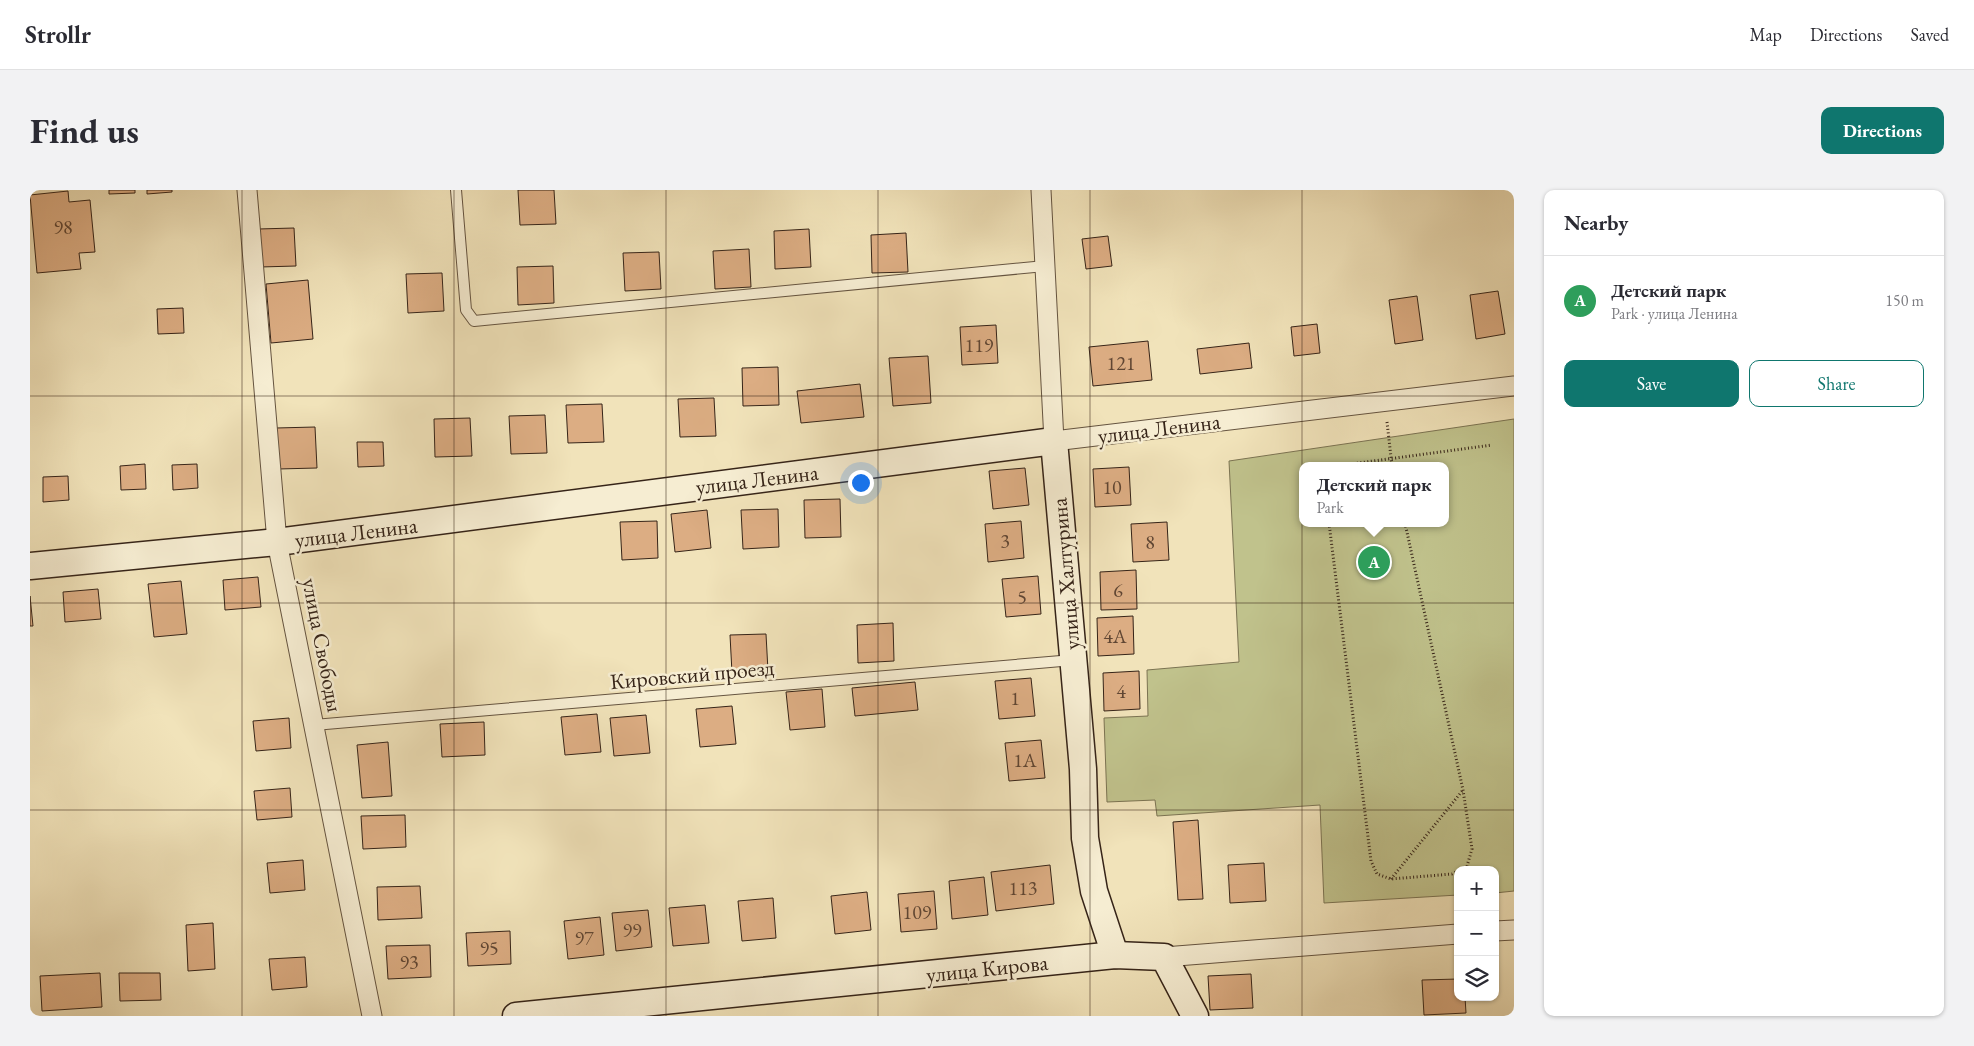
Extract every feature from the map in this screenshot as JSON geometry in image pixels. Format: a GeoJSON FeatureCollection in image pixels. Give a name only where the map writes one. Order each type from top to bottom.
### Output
{"type":"FeatureCollection","features":[{"type":"Feature","properties":{"kind":"main road","name":"улица Ленина"},"geometry":{"type":"LineString","coordinates":[[30,566],[277,542],[1054,441]]}},
{"type":"Feature","properties":{"kind":"main road","name":"улица Халтурина"},"geometry":{"type":"LineString","coordinates":[[1054,441],[1083,769],[1085,838],[1094,890],[1115,955]]}},
{"type":"Feature","properties":{"kind":"main road","name":"улица Кирова"},"geometry":{"type":"LineString","coordinates":[[516,1016],[1115,955],[1164,958]]}},
{"type":"Feature","properties":{"kind":"main road"},"geometry":{"type":"LineString","coordinates":[[1164,958],[1195,1016]]}},
{"type":"Feature","properties":{"kind":"street","name":"улица Свободы"},"geometry":{"type":"LineString","coordinates":[[247,190],[277,542],[372,1016]]}},
{"type":"Feature","properties":{"kind":"street","name":"улица Халтурина"},"geometry":{"type":"LineString","coordinates":[[1041,190],[1054,441]]}},
{"type":"Feature","properties":{"kind":"street","name":"улица Ленина"},"geometry":{"type":"LineString","coordinates":[[1054,441],[1514,386]]}},
{"type":"Feature","properties":{"kind":"street"},"geometry":{"type":"LineString","coordinates":[[1499,931],[1514,930]]}},
{"type":"Feature","properties":{"kind":"street","name":"улица Кирова"},"geometry":{"type":"LineString","coordinates":[[1164,958],[1454,934]]}},
{"type":"Feature","properties":{"kind":"lane"},"geometry":{"type":"LineString","coordinates":[[456,190],[466,310],[474,321],[1044,266]]}},
{"type":"Feature","properties":{"kind":"lane","name":"Кировский проезд"},"geometry":{"type":"LineString","coordinates":[[314,724],[1073,660]]}},
{"type":"Feature","properties":{"kind":"path"},"geometry":{"type":"LineString","coordinates":[[1384,402],[1391,462]]}},
{"type":"Feature","properties":{"kind":"path"},"geometry":{"type":"LineString","coordinates":[[1364,462],[1492,445]]}},
{"type":"Feature","properties":{"kind":"path"},"geometry":{"type":"LineString","coordinates":[[1330,527],[1371,861],[1377,874],[1391,878],[1454,873]]}},
{"type":"Feature","properties":{"kind":"path"},"geometry":{"type":"LineString","coordinates":[[1406,527],[1463,790],[1472,849],[1467,866]]}},
{"type":"Feature","properties":{"kind":"path"},"geometry":{"type":"LineString","coordinates":[[1391,878],[1463,790]]}},
{"type":"Feature","properties":{"kind":"green space"},"geometry":{"type":"Polygon","coordinates":[[[1514,419],[1514,891],[1499,893],[1499,866],[1454,866],[1454,895],[1324,903],[1320,805],[1157,816],[1155,800],[1107,802],[1104,718],[1148,716],[1147,670],[1239,662],[1229,461],[1514,419]]]}},
{"type":"Feature","properties":{"kind":"building"},"geometry":{"type":"Polygon","coordinates":[[[109,190],[135,190],[135,193],[109,194],[109,190]]]}},
{"type":"Feature","properties":{"kind":"building"},"geometry":{"type":"Polygon","coordinates":[[[147,190],[172,190],[172,192],[147,194],[147,190]]]}},
{"type":"Feature","properties":{"kind":"building"},"geometry":{"type":"Polygon","coordinates":[[[518,190],[554,190],[556,224],[520,225],[518,190]]]}},
{"type":"Feature","properties":{"kind":"building"},"geometry":{"type":"Polygon","coordinates":[[[68,191],[69,202],[90,200],[95,252],[79,253],[81,269],[37,273],[30,195],[68,191]]]}},
{"type":"Feature","properties":{"kind":"building"},"geometry":{"type":"Polygon","coordinates":[[[294,228],[296,266],[260,267],[258,229],[294,228]]]}},
{"type":"Feature","properties":{"kind":"building"},"geometry":{"type":"Polygon","coordinates":[[[809,229],[811,267],[775,269],[774,231],[809,229]]]}},
{"type":"Feature","properties":{"kind":"building"},"geometry":{"type":"Polygon","coordinates":[[[906,233],[908,272],[872,273],[871,235],[906,233]]]}},
{"type":"Feature","properties":{"kind":"building"},"geometry":{"type":"Polygon","coordinates":[[[1108,236],[1112,266],[1086,269],[1082,239],[1108,236]]]}},
{"type":"Feature","properties":{"kind":"building"},"geometry":{"type":"Polygon","coordinates":[[[749,249],[751,287],[715,289],[713,251],[749,249]]]}},
{"type":"Feature","properties":{"kind":"building"},"geometry":{"type":"Polygon","coordinates":[[[659,252],[661,289],[625,291],[623,253],[659,252]]]}},
{"type":"Feature","properties":{"kind":"building"},"geometry":{"type":"Polygon","coordinates":[[[553,266],[554,303],[518,305],[517,267],[553,266]]]}},
{"type":"Feature","properties":{"kind":"building"},"geometry":{"type":"Polygon","coordinates":[[[442,273],[444,311],[408,313],[406,274],[442,273]]]}},
{"type":"Feature","properties":{"kind":"building"},"geometry":{"type":"Polygon","coordinates":[[[308,280],[313,339],[271,343],[266,284],[308,280]]]}},
{"type":"Feature","properties":{"kind":"building"},"geometry":{"type":"Polygon","coordinates":[[[1498,291],[1505,334],[1476,339],[1470,295],[1498,291]]]}},
{"type":"Feature","properties":{"kind":"building"},"geometry":{"type":"Polygon","coordinates":[[[1417,296],[1423,340],[1395,344],[1389,300],[1417,296]]]}},
{"type":"Feature","properties":{"kind":"building"},"geometry":{"type":"Polygon","coordinates":[[[183,308],[184,333],[158,334],[157,309],[183,308]]]}},
{"type":"Feature","properties":{"kind":"building"},"geometry":{"type":"Polygon","coordinates":[[[1317,324],[1320,353],[1294,356],[1291,327],[1317,324]]]}},
{"type":"Feature","properties":{"kind":"building"},"geometry":{"type":"Polygon","coordinates":[[[996,325],[998,363],[962,365],[960,327],[996,325]]]}},
{"type":"Feature","properties":{"kind":"building"},"geometry":{"type":"Polygon","coordinates":[[[1148,341],[1152,380],[1093,386],[1089,347],[1148,341]]]}},
{"type":"Feature","properties":{"kind":"building"},"geometry":{"type":"Polygon","coordinates":[[[1249,343],[1252,368],[1200,374],[1197,349],[1249,343]]]}},
{"type":"Feature","properties":{"kind":"building"},"geometry":{"type":"Polygon","coordinates":[[[928,356],[931,403],[893,406],[889,358],[928,356]]]}},
{"type":"Feature","properties":{"kind":"building"},"geometry":{"type":"Polygon","coordinates":[[[778,367],[779,405],[743,406],[742,368],[778,367]]]}},
{"type":"Feature","properties":{"kind":"building"},"geometry":{"type":"Polygon","coordinates":[[[860,384],[864,417],[801,423],[797,391],[860,384]]]}},
{"type":"Feature","properties":{"kind":"building"},"geometry":{"type":"Polygon","coordinates":[[[714,398],[716,436],[680,437],[678,399],[714,398]]]}},
{"type":"Feature","properties":{"kind":"building"},"geometry":{"type":"Polygon","coordinates":[[[602,404],[604,442],[568,443],[566,405],[602,404]]]}},
{"type":"Feature","properties":{"kind":"building"},"geometry":{"type":"Polygon","coordinates":[[[545,415],[547,453],[511,454],[509,416],[545,415]]]}},
{"type":"Feature","properties":{"kind":"building"},"geometry":{"type":"Polygon","coordinates":[[[470,418],[472,456],[435,457],[434,419],[470,418]]]}},
{"type":"Feature","properties":{"kind":"building"},"geometry":{"type":"Polygon","coordinates":[[[315,427],[317,468],[278,469],[276,428],[315,427]]]}},
{"type":"Feature","properties":{"kind":"building"},"geometry":{"type":"Polygon","coordinates":[[[357,442],[383,442],[384,466],[358,467],[357,442]]]}},
{"type":"Feature","properties":{"kind":"building"},"geometry":{"type":"Polygon","coordinates":[[[145,464],[146,489],[121,490],[120,466],[145,464]]]}},
{"type":"Feature","properties":{"kind":"building"},"geometry":{"type":"Polygon","coordinates":[[[197,464],[198,488],[173,490],[172,465],[197,464]]]}},
{"type":"Feature","properties":{"kind":"building"},"geometry":{"type":"Polygon","coordinates":[[[1129,467],[1131,505],[1095,507],[1093,469],[1129,467]]]}},
{"type":"Feature","properties":{"kind":"building"},"geometry":{"type":"Polygon","coordinates":[[[1025,468],[1029,505],[993,509],[989,471],[1025,468]]]}},
{"type":"Feature","properties":{"kind":"building"},"geometry":{"type":"Polygon","coordinates":[[[68,476],[69,500],[43,502],[43,477],[68,476]]]}},
{"type":"Feature","properties":{"kind":"building"},"geometry":{"type":"Polygon","coordinates":[[[840,499],[841,537],[805,538],[804,500],[840,499]]]}},
{"type":"Feature","properties":{"kind":"building"},"geometry":{"type":"Polygon","coordinates":[[[778,509],[779,547],[743,549],[741,510],[778,509]]]}},
{"type":"Feature","properties":{"kind":"building"},"geometry":{"type":"Polygon","coordinates":[[[707,510],[711,548],[675,552],[671,514],[707,510]]]}},
{"type":"Feature","properties":{"kind":"building"},"geometry":{"type":"Polygon","coordinates":[[[657,521],[658,558],[622,560],[620,522],[657,521]]]}},
{"type":"Feature","properties":{"kind":"building"},"geometry":{"type":"Polygon","coordinates":[[[1021,521],[1024,558],[988,562],[985,524],[1021,521]]]}},
{"type":"Feature","properties":{"kind":"building"},"geometry":{"type":"Polygon","coordinates":[[[1167,522],[1169,560],[1133,562],[1131,524],[1167,522]]]}},
{"type":"Feature","properties":{"kind":"building"},"geometry":{"type":"Polygon","coordinates":[[[1136,570],[1137,609],[1101,610],[1100,572],[1136,570]]]}},
{"type":"Feature","properties":{"kind":"building"},"geometry":{"type":"Polygon","coordinates":[[[1038,576],[1041,614],[1006,617],[1002,579],[1038,576]]]}},
{"type":"Feature","properties":{"kind":"building"},"geometry":{"type":"Polygon","coordinates":[[[258,577],[261,607],[225,610],[223,580],[258,577]]]}},
{"type":"Feature","properties":{"kind":"building"},"geometry":{"type":"Polygon","coordinates":[[[181,581],[187,634],[154,637],[148,584],[181,581]]]}},
{"type":"Feature","properties":{"kind":"building"},"geometry":{"type":"Polygon","coordinates":[[[98,589],[101,619],[65,622],[63,592],[98,589]]]}},
{"type":"Feature","properties":{"kind":"building"},"geometry":{"type":"Polygon","coordinates":[[[30,596],[33,626],[30,626],[30,596]]]}},
{"type":"Feature","properties":{"kind":"building"},"geometry":{"type":"Polygon","coordinates":[[[1133,616],[1134,654],[1098,656],[1097,618],[1133,616]]]}},
{"type":"Feature","properties":{"kind":"building"},"geometry":{"type":"Polygon","coordinates":[[[893,623],[894,661],[858,663],[857,625],[893,623]]]}},
{"type":"Feature","properties":{"kind":"building"},"geometry":{"type":"Polygon","coordinates":[[[766,634],[768,671],[732,673],[730,635],[766,634]]]}},
{"type":"Feature","properties":{"kind":"building"},"geometry":{"type":"Polygon","coordinates":[[[1139,671],[1140,709],[1104,711],[1103,673],[1139,671]]]}},
{"type":"Feature","properties":{"kind":"building"},"geometry":{"type":"Polygon","coordinates":[[[1031,678],[1035,716],[999,719],[995,681],[1031,678]]]}},
{"type":"Feature","properties":{"kind":"building"},"geometry":{"type":"Polygon","coordinates":[[[915,682],[918,710],[855,716],[852,688],[915,682]]]}},
{"type":"Feature","properties":{"kind":"building"},"geometry":{"type":"Polygon","coordinates":[[[822,689],[825,727],[790,730],[786,692],[822,689]]]}},
{"type":"Feature","properties":{"kind":"building"},"geometry":{"type":"Polygon","coordinates":[[[732,706],[736,744],[700,747],[696,709],[732,706]]]}},
{"type":"Feature","properties":{"kind":"building"},"geometry":{"type":"Polygon","coordinates":[[[597,714],[601,752],[565,755],[561,717],[597,714]]]}},
{"type":"Feature","properties":{"kind":"building"},"geometry":{"type":"Polygon","coordinates":[[[646,715],[650,753],[614,756],[610,718],[646,715]]]}},
{"type":"Feature","properties":{"kind":"building"},"geometry":{"type":"Polygon","coordinates":[[[289,718],[291,748],[256,751],[253,721],[289,718]]]}},
{"type":"Feature","properties":{"kind":"building"},"geometry":{"type":"Polygon","coordinates":[[[484,722],[485,755],[442,757],[440,724],[484,722]]]}},
{"type":"Feature","properties":{"kind":"building"},"geometry":{"type":"Polygon","coordinates":[[[1041,740],[1045,778],[1009,781],[1005,743],[1041,740]]]}},
{"type":"Feature","properties":{"kind":"building"},"geometry":{"type":"Polygon","coordinates":[[[388,742],[392,796],[362,798],[357,745],[388,742]]]}},
{"type":"Feature","properties":{"kind":"building"},"geometry":{"type":"Polygon","coordinates":[[[290,788],[292,817],[257,820],[254,791],[290,788]]]}},
{"type":"Feature","properties":{"kind":"building"},"geometry":{"type":"Polygon","coordinates":[[[405,815],[406,847],[363,849],[361,816],[405,815]]]}},
{"type":"Feature","properties":{"kind":"building"},"geometry":{"type":"Polygon","coordinates":[[[1198,820],[1203,899],[1178,900],[1173,822],[1198,820]]]}},
{"type":"Feature","properties":{"kind":"building"},"geometry":{"type":"Polygon","coordinates":[[[303,860],[305,890],[270,893],[267,863],[303,860]]]}},
{"type":"Feature","properties":{"kind":"building"},"geometry":{"type":"Polygon","coordinates":[[[1264,863],[1266,901],[1230,903],[1228,865],[1264,863]]]}},
{"type":"Feature","properties":{"kind":"building"},"geometry":{"type":"Polygon","coordinates":[[[1050,865],[1054,904],[996,911],[991,872],[1050,865]]]}},
{"type":"Feature","properties":{"kind":"building"},"geometry":{"type":"Polygon","coordinates":[[[984,877],[988,915],[952,919],[949,881],[984,877]]]}},
{"type":"Feature","properties":{"kind":"building"},"geometry":{"type":"Polygon","coordinates":[[[420,886],[422,918],[378,920],[377,887],[420,886]]]}},
{"type":"Feature","properties":{"kind":"building"},"geometry":{"type":"Polygon","coordinates":[[[934,891],[937,929],[901,932],[898,894],[934,891]]]}},
{"type":"Feature","properties":{"kind":"building"},"geometry":{"type":"Polygon","coordinates":[[[867,892],[871,930],[835,934],[831,896],[867,892]]]}},
{"type":"Feature","properties":{"kind":"building"},"geometry":{"type":"Polygon","coordinates":[[[773,898],[776,938],[742,941],[738,901],[773,898]]]}},
{"type":"Feature","properties":{"kind":"building"},"geometry":{"type":"Polygon","coordinates":[[[705,905],[709,943],[673,946],[669,908],[705,905]]]}},
{"type":"Feature","properties":{"kind":"building"},"geometry":{"type":"Polygon","coordinates":[[[648,910],[652,947],[616,951],[612,913],[648,910]]]}},
{"type":"Feature","properties":{"kind":"building"},"geometry":{"type":"Polygon","coordinates":[[[600,917],[604,955],[568,959],[564,921],[600,917]]]}},
{"type":"Feature","properties":{"kind":"building"},"geometry":{"type":"Polygon","coordinates":[[[213,923],[215,969],[188,971],[186,925],[213,923]]]}},
{"type":"Feature","properties":{"kind":"building"},"geometry":{"type":"Polygon","coordinates":[[[510,931],[511,964],[468,966],[466,933],[510,931]]]}},
{"type":"Feature","properties":{"kind":"building"},"geometry":{"type":"Polygon","coordinates":[[[430,945],[431,977],[388,979],[386,946],[430,945]]]}},
{"type":"Feature","properties":{"kind":"building"},"geometry":{"type":"Polygon","coordinates":[[[305,957],[307,987],[272,990],[269,959],[305,957]]]}},
{"type":"Feature","properties":{"kind":"building"},"geometry":{"type":"Polygon","coordinates":[[[100,973],[102,1007],[42,1011],[40,976],[100,973]]]}},
{"type":"Feature","properties":{"kind":"building"},"geometry":{"type":"Polygon","coordinates":[[[119,973],[160,973],[161,1000],[120,1001],[119,973]]]}},
{"type":"Feature","properties":{"kind":"building"},"geometry":{"type":"Polygon","coordinates":[[[1251,974],[1253,1008],[1210,1010],[1208,976],[1251,974]]]}},
{"type":"Feature","properties":{"kind":"building"},"geometry":{"type":"Polygon","coordinates":[[[1454,979],[1454,1001],[1465,1001],[1466,1013],[1424,1015],[1422,980],[1454,979]]]}},
{"type":"Feature","properties":{"kind":"place","name":"Детский парк"},"geometry":{"type":"Point","coordinates":[1374,562]}}]}
